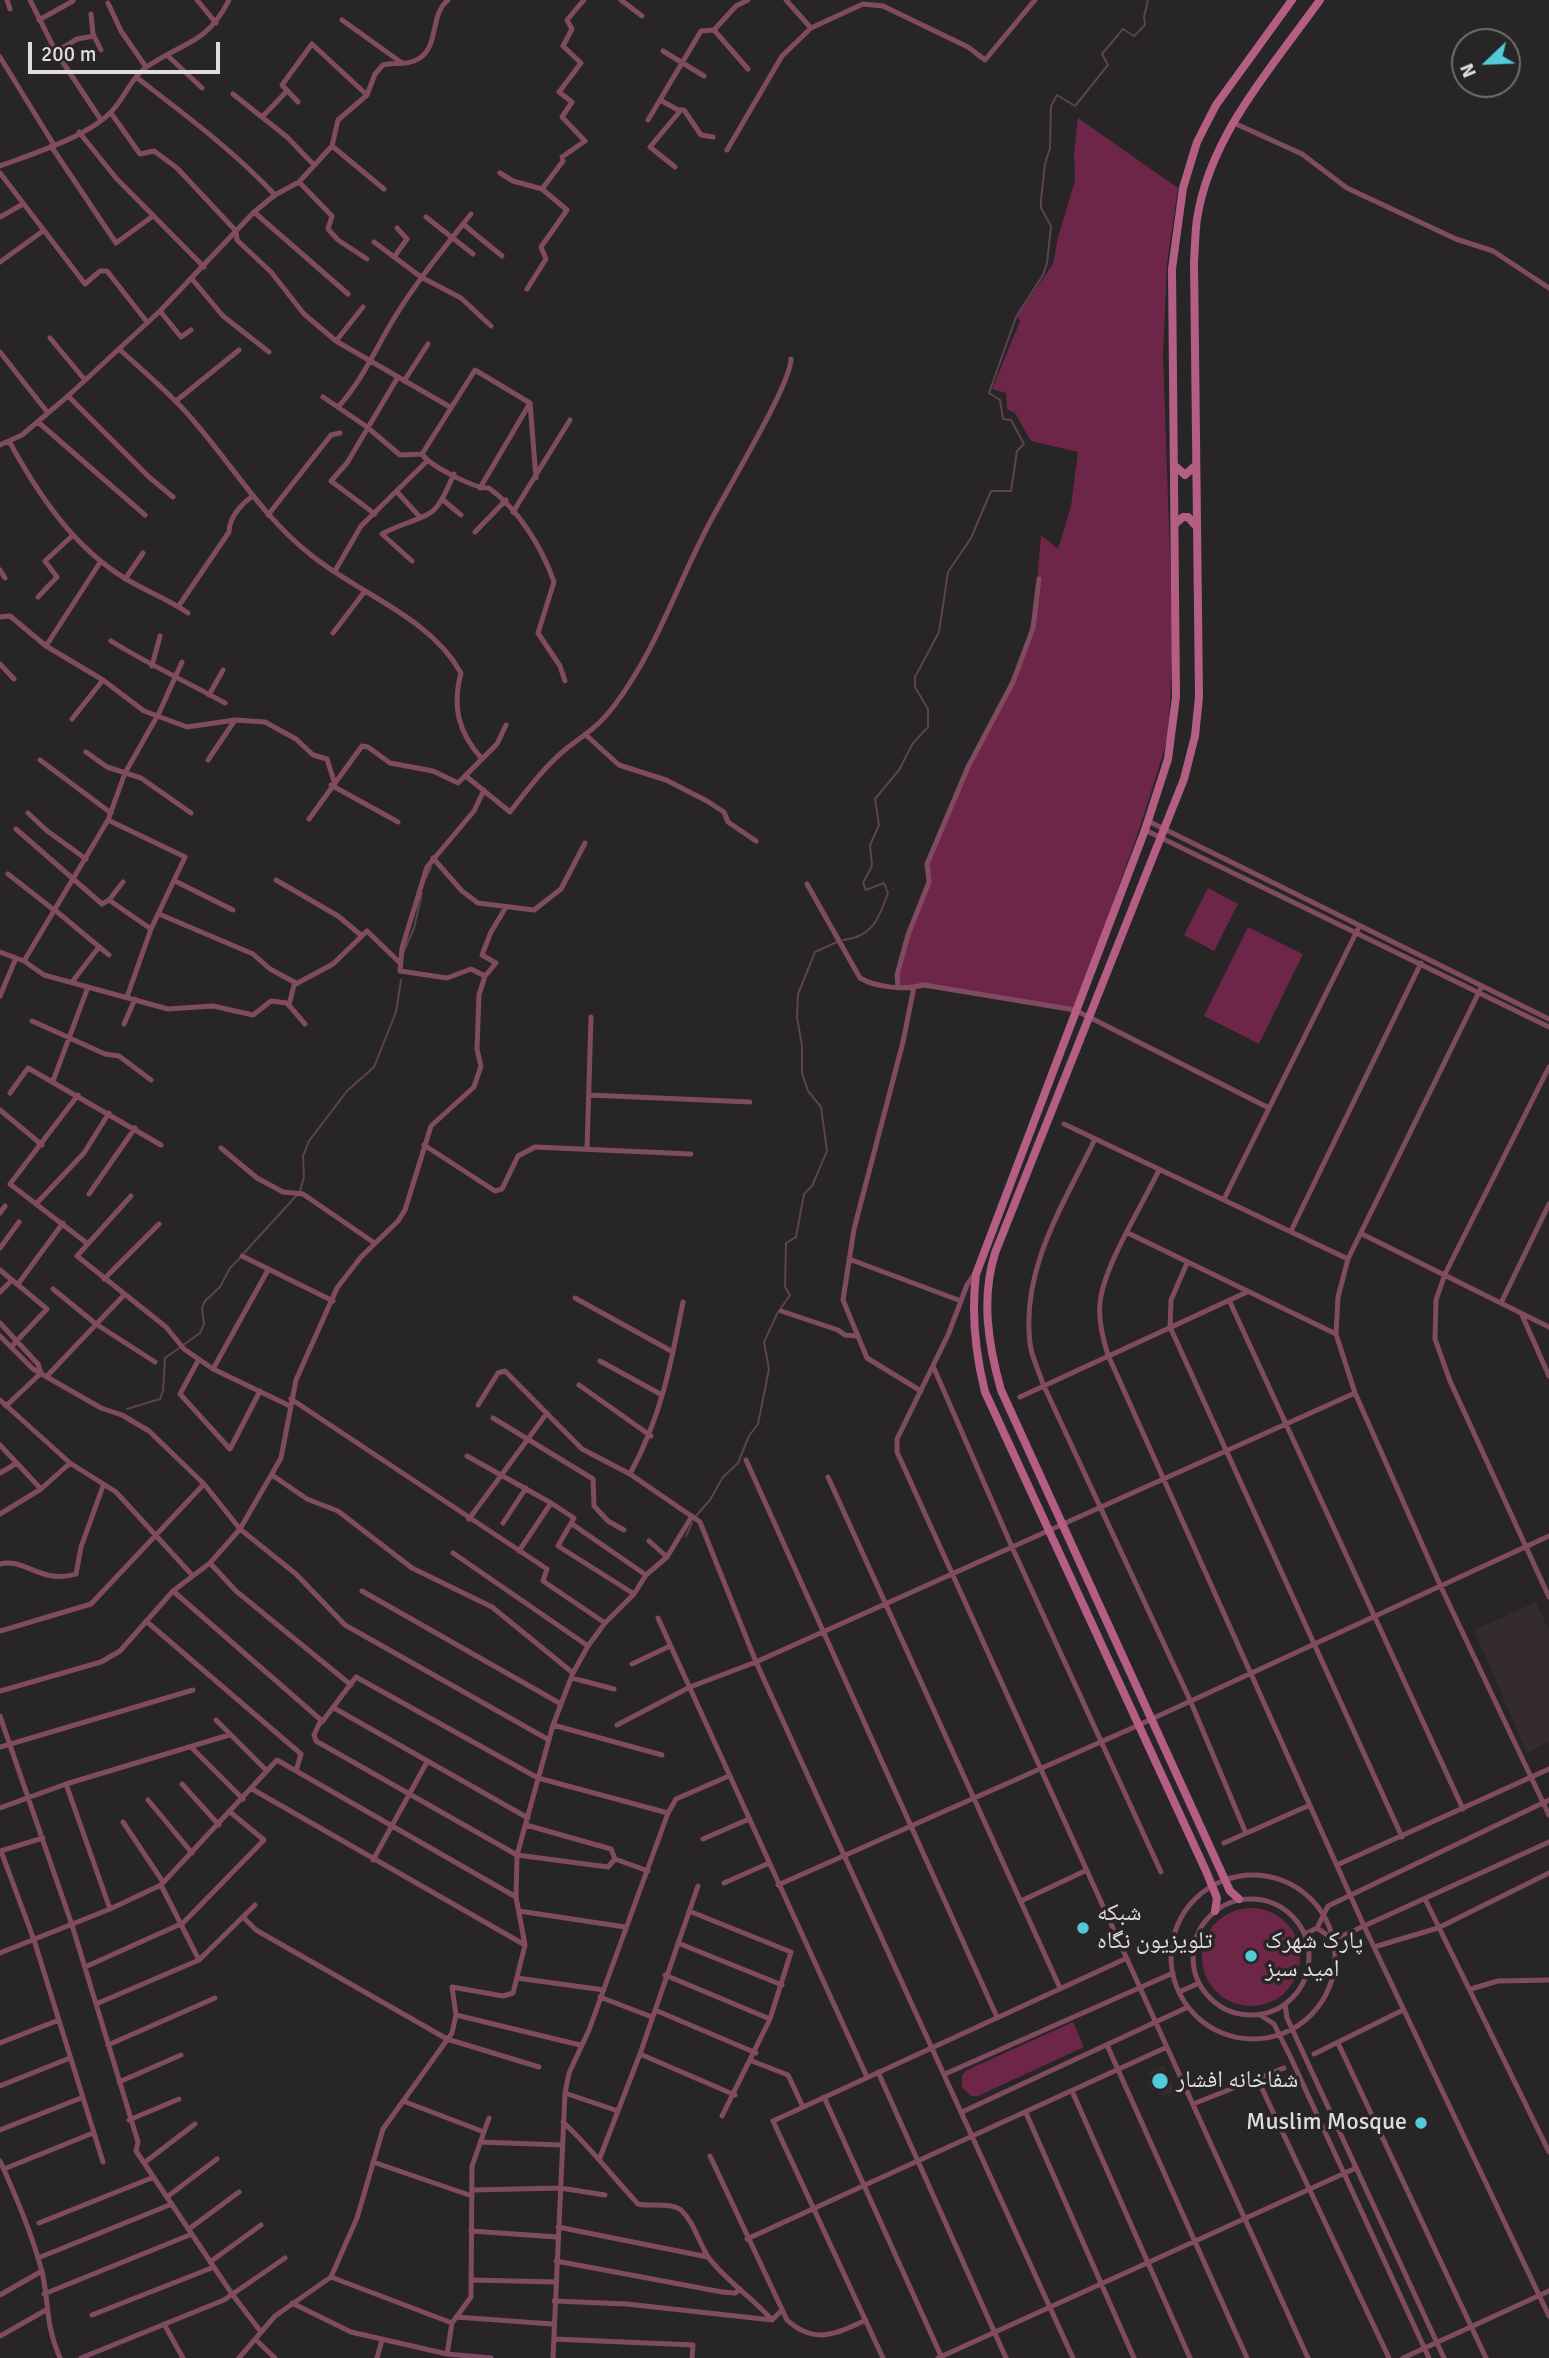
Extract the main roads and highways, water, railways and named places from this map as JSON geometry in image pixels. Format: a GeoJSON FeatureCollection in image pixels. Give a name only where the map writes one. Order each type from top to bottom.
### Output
{"type":"FeatureCollection","features":[{"type":"Feature","properties":{"kind":"waterway"},"geometry":{"type":"LineString","coordinates":[[843,940],[868,931],[877,919],[888,893],[884,883],[866,890],[863,883],[872,866],[870,845],[879,825],[875,799],[899,770],[913,743],[928,727],[928,709],[915,687],[915,677],[939,632],[948,572],[971,538],[991,491],[1011,491],[1017,451],[1024,444],[1011,420],[1003,419],[1000,400],[989,393],[1016,317],[1043,275],[1047,263],[1051,226],[1041,208],[1041,200],[1045,164],[1050,148],[1051,106],[1057,95],[1075,106],[1108,65],[1102,54],[1123,29],[1134,36],[1145,25],[1148,0]]}},
{"type":"Feature","properties":{"kind":"waterway"},"geometry":{"type":"LineString","coordinates":[[426,878],[431,867]]}},
{"type":"Feature","properties":{"kind":"waterway"},"geometry":{"type":"LineString","coordinates":[[404,951],[414,928],[422,893]]}},
{"type":"Feature","properties":{"kind":"waterway"},"geometry":{"type":"LineString","coordinates":[[781,1308],[790,1295],[785,1287],[786,1243],[796,1237],[804,1194],[812,1186],[827,1151],[821,1107],[808,1091],[802,1073],[802,1046],[797,1017],[798,994],[815,952],[837,942]]}},
{"type":"Feature","properties":{"kind":"waterway"},"geometry":{"type":"LineString","coordinates":[[300,1191],[304,1177],[303,1156],[309,1141],[347,1091],[374,1067],[396,1012],[401,980]]}},
{"type":"Feature","properties":{"kind":"waterway"},"geometry":{"type":"LineString","coordinates":[[244,1253],[296,1196]]}},
{"type":"Feature","properties":{"kind":"waterway"},"geometry":{"type":"LineString","coordinates":[[127,1409],[160,1399],[165,1358],[200,1333],[204,1324],[202,1308],[205,1301],[220,1287],[230,1268],[240,1258]]}},
{"type":"Feature","properties":{"kind":"waterway"},"geometry":{"type":"LineString","coordinates":[[696,1516],[710,1500],[723,1477],[738,1463],[749,1436],[758,1424],[769,1369],[764,1342],[778,1312]]}},
{"type":"Feature","properties":{"kind":"waterway"},"geometry":{"type":"LineString","coordinates":[[686,1536],[692,1523]]}},
{"type":"Feature","properties":{"kind":"place","name":"شبکه تلویزیون نگاه"},"geometry":{"type":"Point","coordinates":[1083,1928]}},
{"type":"Feature","properties":{"kind":"place","name":"پارک شهرک امید سبز"},"geometry":{"type":"Point","coordinates":[1251,1956]}},
{"type":"Feature","properties":{"kind":"place","name":"شفاخانه افشار"},"geometry":{"type":"Point","coordinates":[1160,2081]}},
{"type":"Feature","properties":{"kind":"place","name":"Muslim Mosque"},"geometry":{"type":"Point","coordinates":[1421,2123]}}]}
